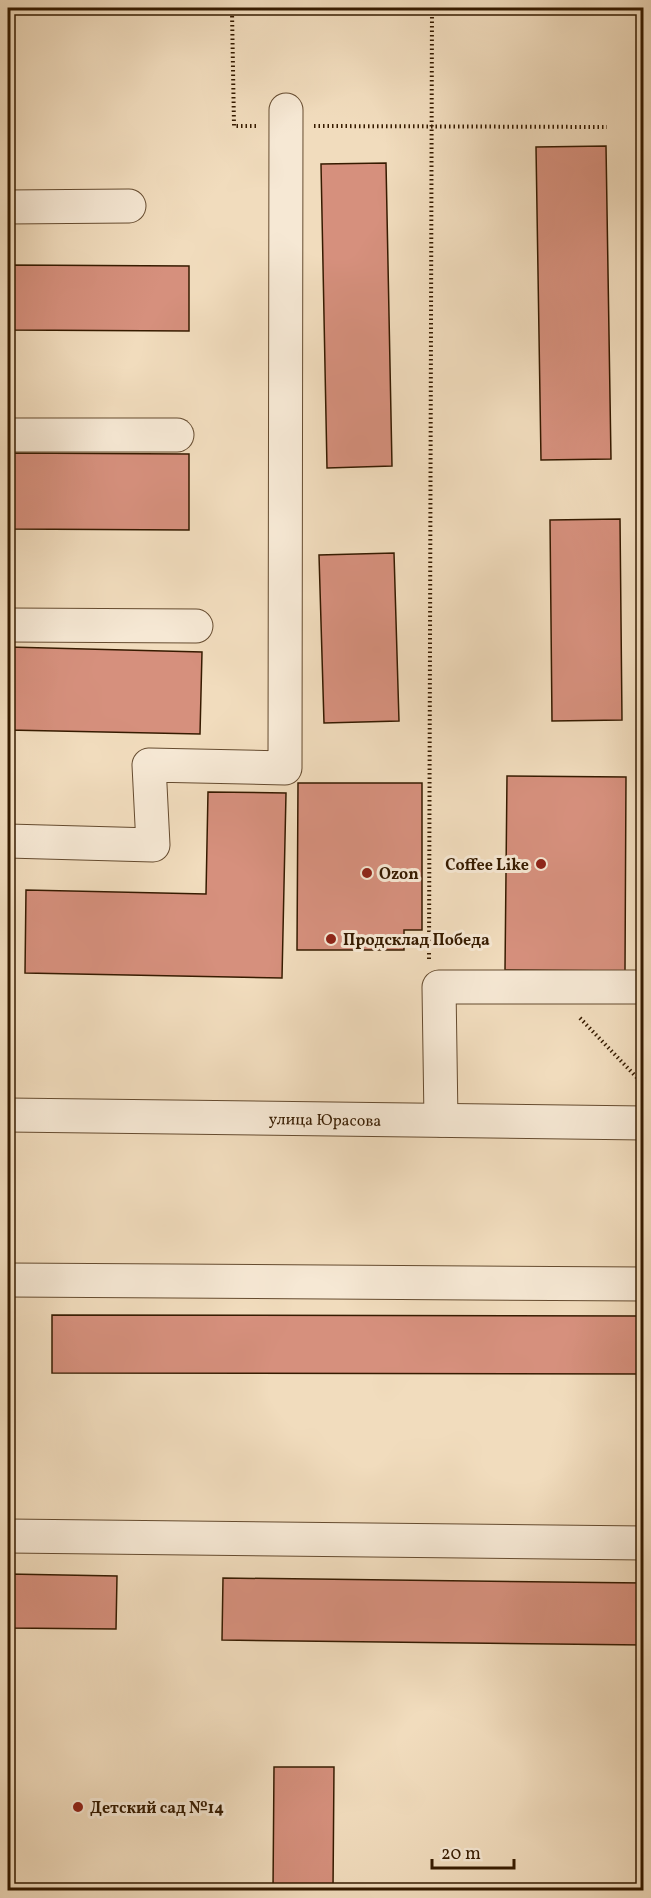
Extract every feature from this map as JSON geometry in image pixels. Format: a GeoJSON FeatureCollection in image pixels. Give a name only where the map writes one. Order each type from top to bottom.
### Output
{"type":"FeatureCollection","features":[{"type":"Feature","properties":{"kind":"street"},"geometry":{"type":"LineString","coordinates":[[8,841],[153,845],[149,765],[285,768],[286,118]]}},
{"type":"Feature","properties":{"kind":"street"},"geometry":{"type":"LineString","coordinates":[[8,207],[129,206]]}},
{"type":"Feature","properties":{"kind":"street"},"geometry":{"type":"LineString","coordinates":[[8,435],[177,435]]}},
{"type":"Feature","properties":{"kind":"street"},"geometry":{"type":"LineString","coordinates":[[8,625],[196,626]]}},
{"type":"Feature","properties":{"kind":"street"},"geometry":{"type":"LineString","coordinates":[[441,1120],[439,987],[644,987]]}},
{"type":"Feature","properties":{"kind":"street","name":"улица Юрасова"},"geometry":{"type":"LineString","coordinates":[[8,1115],[644,1123]]}},
{"type":"Feature","properties":{"kind":"street"},"geometry":{"type":"LineString","coordinates":[[8,1280],[644,1284]]}},
{"type":"Feature","properties":{"kind":"street"},"geometry":{"type":"LineString","coordinates":[[8,1536],[644,1543]]}},
{"type":"Feature","properties":{"kind":"path"},"geometry":{"type":"LineString","coordinates":[[262,8],[232,9],[234,126],[286,118],[433,127],[607,127]]}},
{"type":"Feature","properties":{"kind":"path"},"geometry":{"type":"LineString","coordinates":[[432,8],[429,969],[439,987]]}},
{"type":"Feature","properties":{"kind":"path"},"geometry":{"type":"LineString","coordinates":[[550,987],[644,1085]]}},
{"type":"Feature","properties":{"kind":"building"},"geometry":{"type":"Polygon","coordinates":[[[606,146],[611,459],[541,460],[536,147],[606,146]]]}},
{"type":"Feature","properties":{"kind":"building"},"geometry":{"type":"Polygon","coordinates":[[[386,163],[392,466],[327,468],[321,164],[386,163]]]}},
{"type":"Feature","properties":{"kind":"building"},"geometry":{"type":"Polygon","coordinates":[[[8,265],[189,266],[189,331],[8,330],[8,265]]]}},
{"type":"Feature","properties":{"kind":"building"},"geometry":{"type":"Polygon","coordinates":[[[8,453],[189,454],[189,530],[8,529],[8,453]]]}},
{"type":"Feature","properties":{"kind":"building"},"geometry":{"type":"Polygon","coordinates":[[[620,519],[622,720],[552,721],[550,520],[620,519]]]}},
{"type":"Feature","properties":{"kind":"building"},"geometry":{"type":"Polygon","coordinates":[[[394,553],[399,721],[324,723],[319,555],[394,553]]]}},
{"type":"Feature","properties":{"kind":"building"},"geometry":{"type":"Polygon","coordinates":[[[8,647],[202,652],[200,734],[8,730],[8,647]]]}},
{"type":"Feature","properties":{"kind":"building"},"geometry":{"type":"Polygon","coordinates":[[[507,776],[626,777],[625,971],[505,970],[507,776]]]}},
{"type":"Feature","properties":{"kind":"building"},"geometry":{"type":"Polygon","coordinates":[[[298,783],[422,783],[422,930],[404,930],[404,950],[297,950],[298,783]]]}},
{"type":"Feature","properties":{"kind":"building"},"geometry":{"type":"Polygon","coordinates":[[[208,792],[286,793],[282,978],[25,973],[26,890],[206,894],[208,792]]]}},
{"type":"Feature","properties":{"kind":"building"},"geometry":{"type":"Polygon","coordinates":[[[52,1315],[644,1316],[644,1374],[52,1373],[52,1315]]]}},
{"type":"Feature","properties":{"kind":"building"},"geometry":{"type":"Polygon","coordinates":[[[8,1574],[117,1576],[116,1629],[8,1628],[8,1574]]]}},
{"type":"Feature","properties":{"kind":"building"},"geometry":{"type":"Polygon","coordinates":[[[223,1578],[644,1583],[644,1645],[222,1640],[223,1578]]]}},
{"type":"Feature","properties":{"kind":"building"},"geometry":{"type":"Polygon","coordinates":[[[274,1767],[334,1767],[333,1890],[273,1890],[274,1767]]]}},
{"type":"Feature","properties":{"kind":"place","name":"Coffee Like"},"geometry":{"type":"Point","coordinates":[541,864]}},
{"type":"Feature","properties":{"kind":"place","name":"Ozon"},"geometry":{"type":"Point","coordinates":[367,873]}},
{"type":"Feature","properties":{"kind":"place","name":"Продсклад Победа"},"geometry":{"type":"Point","coordinates":[331,939]}},
{"type":"Feature","properties":{"kind":"place","name":"Детский сад №14"},"geometry":{"type":"Point","coordinates":[78,1807]}}]}
